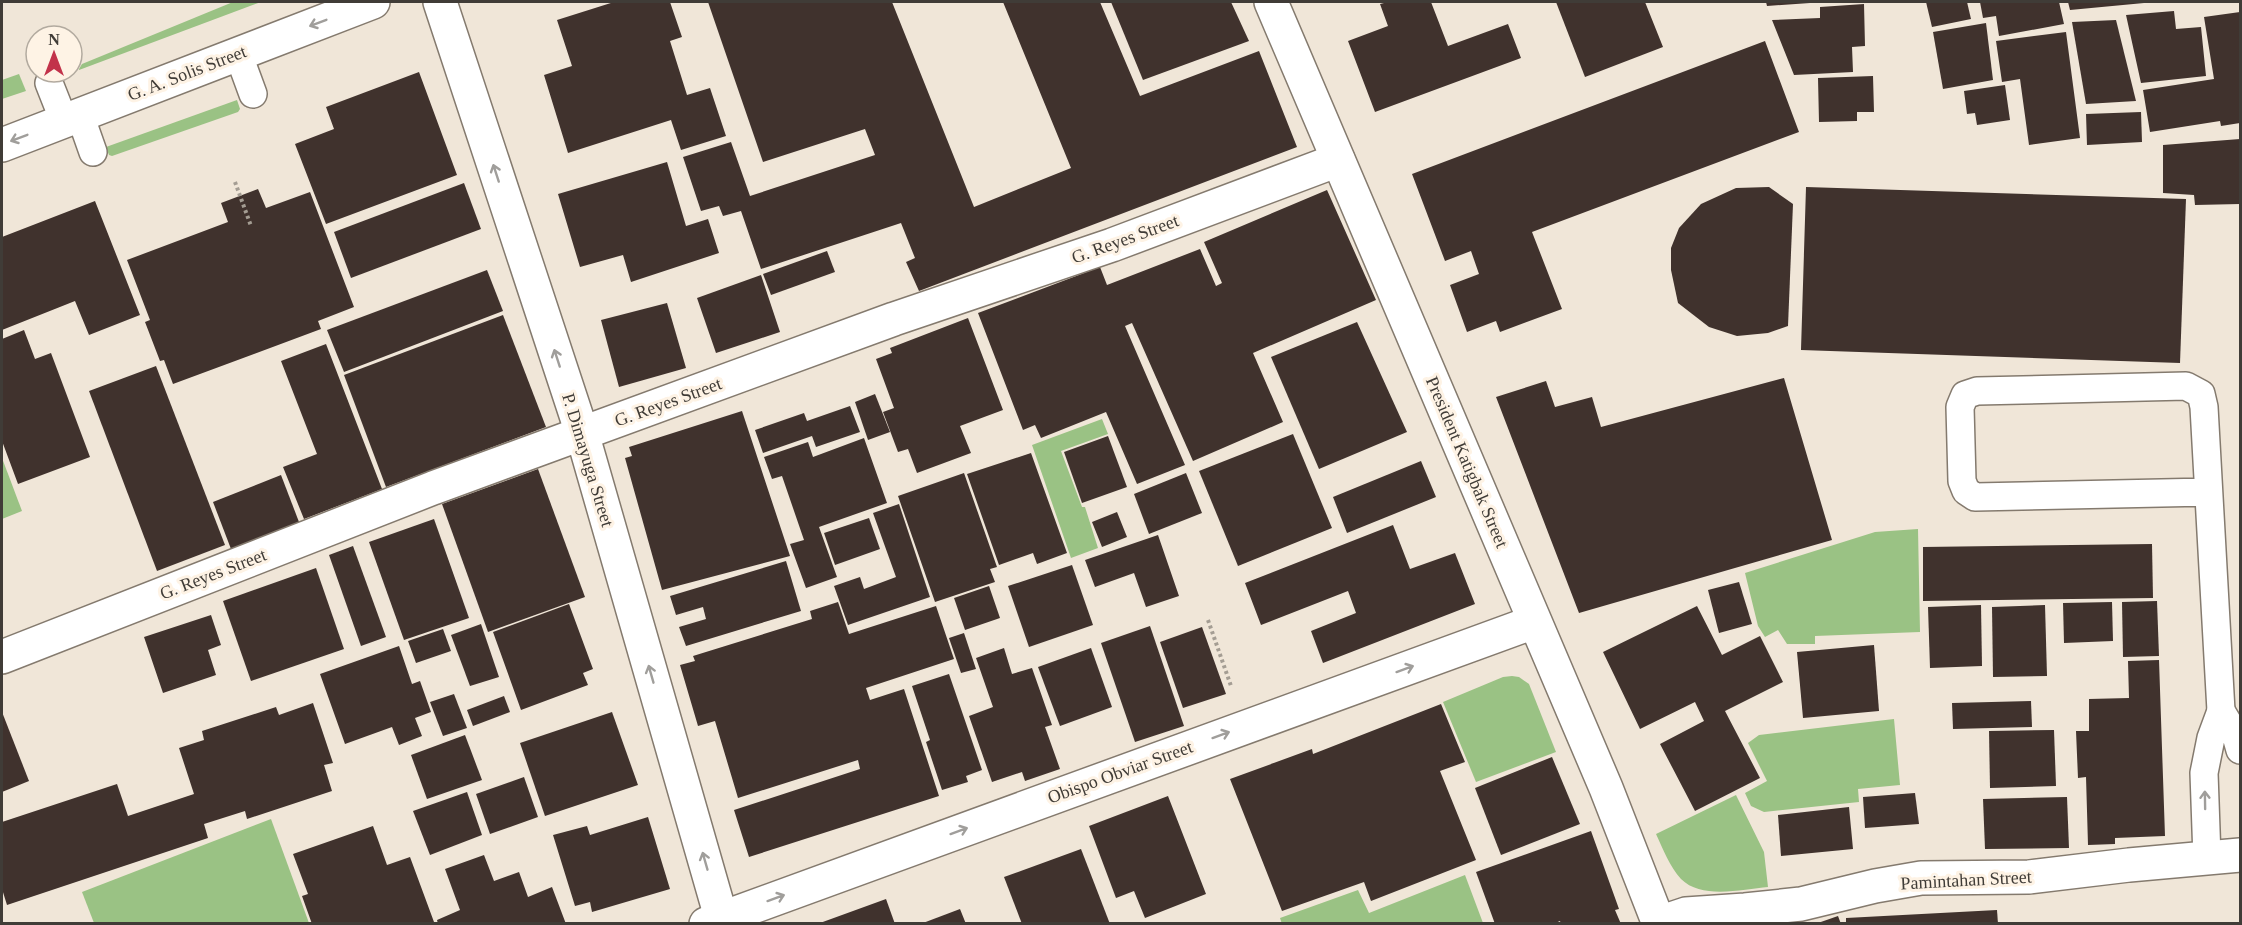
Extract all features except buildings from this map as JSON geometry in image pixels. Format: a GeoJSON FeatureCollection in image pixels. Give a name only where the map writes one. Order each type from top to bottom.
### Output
{"type":"FeatureCollection","features":[{"type":"Feature","properties":{"kind":"street","name":"G. A. Solis Street"},"geometry":{"type":"LineString","coordinates":[[2,145],[373,2]]}},
{"type":"Feature","properties":{"kind":"street","name":"P. Dimayuga Street"},"geometry":{"type":"LineString","coordinates":[[440,2],[582,433],[716,922]]}},
{"type":"Feature","properties":{"kind":"street","name":"President Katigbak Street"},"geometry":{"type":"LineString","coordinates":[[1271,2],[1606,788],[1659,923]]}},
{"type":"Feature","properties":{"kind":"street","name":"G. Reyes Street"},"geometry":{"type":"LineString","coordinates":[[2,657],[433,488],[885,322],[1112,244],[1338,160]]}},
{"type":"Feature","properties":{"kind":"street","name":"Obispo Obviar Street"},"geometry":{"type":"LineString","coordinates":[[716,922],[1534,622]]}},
{"type":"Feature","properties":{"kind":"street","name":"Pamintahan Street"},"geometry":{"type":"LineString","coordinates":[[1659,923],[1686,914],[1801,904],[1875,886],[1921,878],[2029,877],[2241,855]]}},
{"type":"Feature","properties":{"kind":"lane"},"geometry":{"type":"LineString","coordinates":[[238,54],[253,94]]}},
{"type":"Feature","properties":{"kind":"lane"},"geometry":{"type":"LineString","coordinates":[[50,84],[93,152]]}},
{"type":"Feature","properties":{"kind":"lane"},"geometry":{"type":"LineString","coordinates":[[2207,858],[2204,773],[2211,738],[2221,711],[2204,407],[2201,394],[2186,386],[1977,391],[1965,395],[1960,407],[1962,481],[1966,491],[1975,497],[2208,492]]}},
{"type":"Feature","properties":{"kind":"lane"},"geometry":{"type":"LineString","coordinates":[[2221,711],[2236,736],[2241,750]]}},
{"type":"Feature","properties":{"kind":"path"},"geometry":{"type":"LineString","coordinates":[[235,182],[251,226]]}},
{"type":"Feature","properties":{"kind":"path"},"geometry":{"type":"LineString","coordinates":[[1208,620],[1245,727]]}},
{"type":"Feature","properties":{"kind":"green space"},"geometry":{"type":"Polygon","coordinates":[[[233,2],[261,2],[84,68],[84,63],[233,2]]]}},
{"type":"Feature","properties":{"kind":"green space"},"geometry":{"type":"Polygon","coordinates":[[[19,74],[26,91],[2,99],[2,80],[19,74]]]}},
{"type":"Feature","properties":{"kind":"green space"},"geometry":{"type":"Polygon","coordinates":[[[237,100],[240,109],[238,112],[112,156],[109,155],[106,147],[237,100]]]}},
{"type":"Feature","properties":{"kind":"green space"},"geometry":{"type":"Polygon","coordinates":[[[1102,419],[1108,434],[1061,451],[1082,507],[1085,507],[1098,548],[1071,558],[1032,445],[1102,419]]]}},
{"type":"Feature","properties":{"kind":"green space"},"geometry":{"type":"Polygon","coordinates":[[[2,458],[22,511],[2,519],[2,458]]]}},
{"type":"Feature","properties":{"kind":"green space"},"geometry":{"type":"Polygon","coordinates":[[[1918,529],[1920,632],[1815,636],[1815,644],[1787,644],[1778,630],[1765,637],[1758,626],[1745,573],[1875,532],[1918,529]]]}},
{"type":"Feature","properties":{"kind":"green space"},"geometry":{"type":"Polygon","coordinates":[[[1503,677],[1519,677],[1529,684],[1556,752],[1476,782],[1443,702],[1503,677]]]}},
{"type":"Feature","properties":{"kind":"green space"},"geometry":{"type":"Polygon","coordinates":[[[1894,719],[1900,785],[1858,789],[1859,802],[1764,812],[1751,806],[1745,793],[1767,781],[1748,743],[1759,735],[1894,719]]]}},
{"type":"Feature","properties":{"kind":"green space"},"geometry":{"type":"Polygon","coordinates":[[[1736,795],[1764,852],[1768,887],[1723,892],[1700,889],[1690,885],[1673,869],[1656,834],[1736,795]]]}},
{"type":"Feature","properties":{"kind":"green space"},"geometry":{"type":"Polygon","coordinates":[[[271,819],[309,923],[94,923],[82,892],[271,819]]]}},
{"type":"Feature","properties":{"kind":"green space"},"geometry":{"type":"Polygon","coordinates":[[[1465,875],[1483,923],[1282,924],[1280,918],[1358,890],[1369,913],[1465,875]]]}}]}
